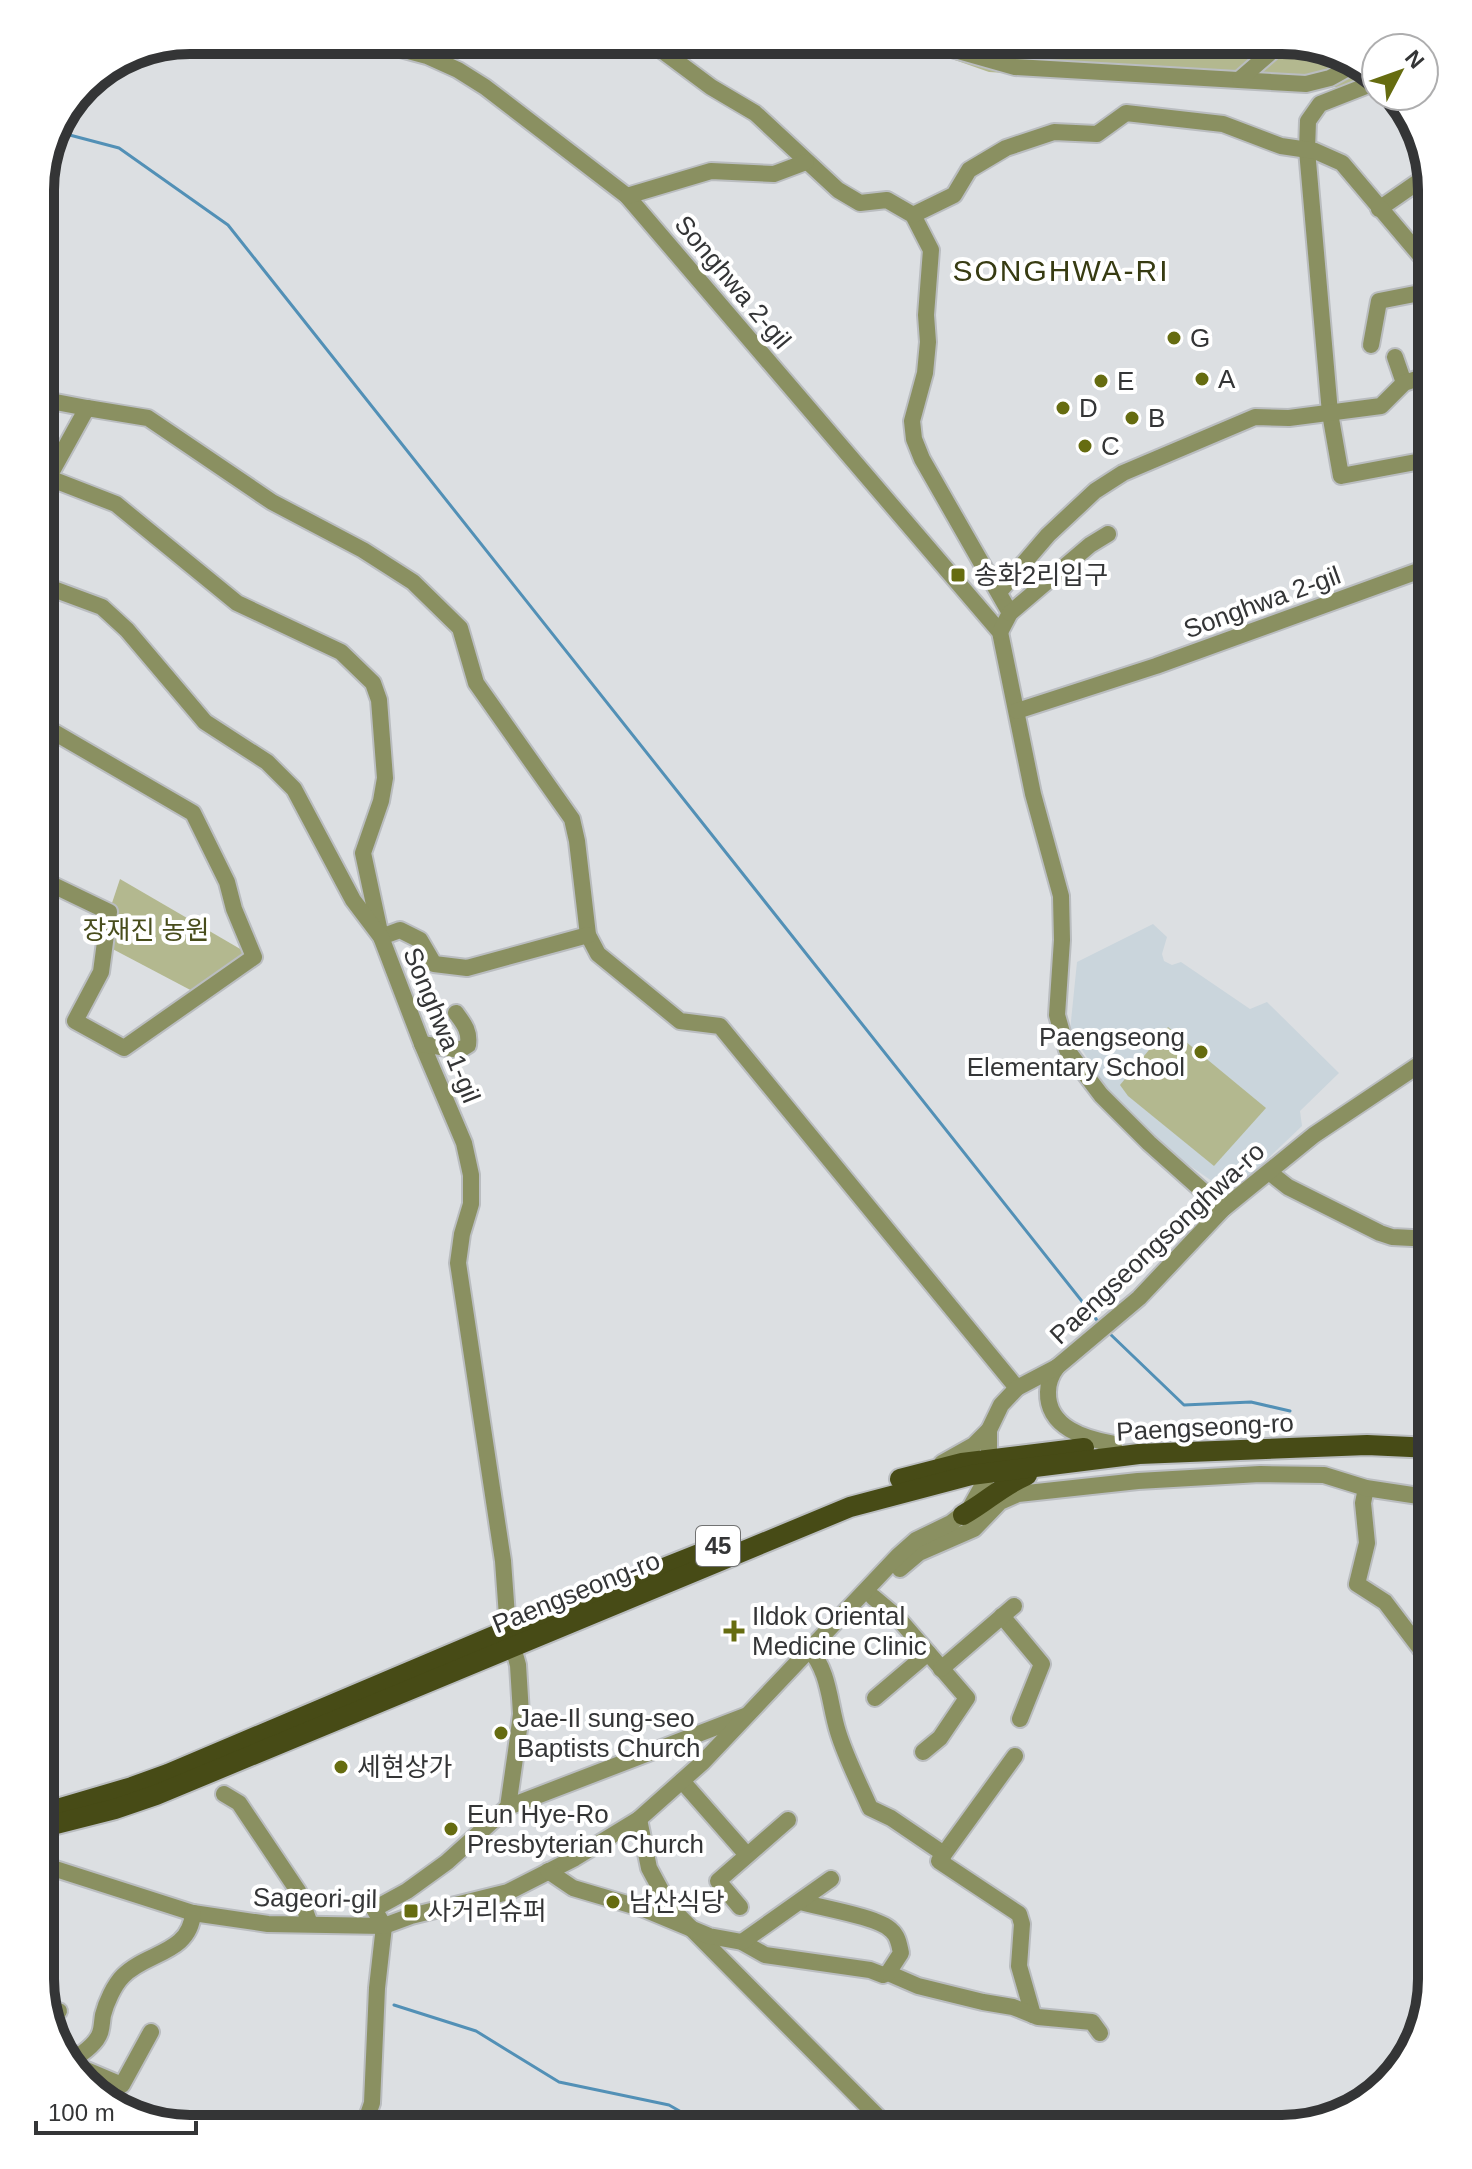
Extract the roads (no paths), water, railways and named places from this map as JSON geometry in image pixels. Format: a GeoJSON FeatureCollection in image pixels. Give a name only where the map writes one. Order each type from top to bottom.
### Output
{"type":"FeatureCollection","features":[{"type":"Feature","properties":{"kind":"main road","name":"Paengseong-ro"},"geometry":{"type":"LineString","coordinates":[[54,1814],[168,1774],[850,1507],[988,1466],[1114,1444],[1418,1436]]}},
{"type":"Feature","properties":{"kind":"main road","name":"Paengseong-ro"},"geometry":{"type":"LineString","coordinates":[[510,1638],[800,1514],[930,1470],[988,1466],[1048,1467],[1139,1454],[1367,1445],[1418,1447]]}},
{"type":"Feature","properties":{"kind":"main road"},"geometry":{"type":"LineString","coordinates":[[963,1515],[982,1505],[1010,1482],[1048,1467]]}},
{"type":"Feature","properties":{"kind":"street","name":"Songhwa 2-gil"},"geometry":{"type":"LineString","coordinates":[[420,54],[458,70],[485,87],[627,196],[1000,632],[1033,794],[1061,896],[1062,940],[1057,1015],[1067,1050],[1101,1095],[1223,1209]]}},
{"type":"Feature","properties":{"kind":"street"},"geometry":{"type":"LineString","coordinates":[[667,54],[711,87],[755,113],[838,190],[860,203],[887,200],[913,215],[931,250],[926,315],[928,342],[925,373],[912,421],[914,439],[922,459],[1010,613]]}},
{"type":"Feature","properties":{"kind":"street"},"geometry":{"type":"LineString","coordinates":[[969,54],[1015,67],[1306,84],[1330,78],[1345,70]]}},
{"type":"Feature","properties":{"kind":"street"},"geometry":{"type":"LineString","coordinates":[[1240,79],[1269,54]]}},
{"type":"Feature","properties":{"kind":"street"},"geometry":{"type":"LineString","coordinates":[[1360,88],[1320,104],[1308,121],[1307,150],[1330,413],[1341,476],[1418,462]]}},
{"type":"Feature","properties":{"kind":"street"},"geometry":{"type":"LineString","coordinates":[[913,215],[954,195],[969,170],[1006,148],[1054,132],[1097,134],[1126,113],[1223,124],[1281,146],[1315,151],[1342,163],[1418,253]]}},
{"type":"Feature","properties":{"kind":"street"},"geometry":{"type":"LineString","coordinates":[[627,196],[711,171],[774,174],[806,162]]}},
{"type":"Feature","properties":{"kind":"street"},"geometry":{"type":"LineString","coordinates":[[1379,209],[1418,182]]}},
{"type":"Feature","properties":{"kind":"street"},"geometry":{"type":"LineString","coordinates":[[1371,345],[1379,301],[1418,299]]}},
{"type":"Feature","properties":{"kind":"street"},"geometry":{"type":"LineString","coordinates":[[1395,357],[1404,383]]}},
{"type":"Feature","properties":{"kind":"street"},"geometry":{"type":"LineString","coordinates":[[999,592],[1048,535],[1095,491],[1123,473],[1255,417],[1289,418],[1381,406],[1404,383],[1418,378]]}},
{"type":"Feature","properties":{"kind":"street"},"geometry":{"type":"LineString","coordinates":[[54,402],[148,418],[272,502],[363,550],[413,582],[460,628],[476,683],[572,819],[588,935],[598,954],[680,1021],[720,1026],[1017,1388]]}},
{"type":"Feature","properties":{"kind":"street"},"geometry":{"type":"LineString","coordinates":[[54,468],[87,408]]}},
{"type":"Feature","properties":{"kind":"street"},"geometry":{"type":"LineString","coordinates":[[54,488],[116,504],[237,603],[341,652],[373,683],[379,700],[385,778],[381,801],[363,853],[363,863],[381,937],[400,930],[420,940],[434,964],[467,968],[588,935]]}},
{"type":"Feature","properties":{"kind":"street"},"geometry":{"type":"LineString","coordinates":[[1000,632],[1010,613],[1090,545],[1108,534]]}},
{"type":"Feature","properties":{"kind":"street","name":"Songhwa 2-gil"},"geometry":{"type":"LineString","coordinates":[[1017,711],[1156,666],[1418,571]]}},
{"type":"Feature","properties":{"kind":"street","name":"Songhwa 1-gil"},"geometry":{"type":"LineString","coordinates":[[54,589],[102,607],[127,630],[205,722],[282,774],[301,801],[353,900],[381,937],[464,1143],[471,1175],[471,1204],[458,1263],[503,1561],[510,1638],[518,1665],[521,1714],[508,1807]]}},
{"type":"Feature","properties":{"kind":"street"},"geometry":{"type":"LineString","coordinates":[[54,732],[193,813],[227,882],[234,909],[254,957],[124,1048],[75,1021],[101,972],[109,912],[54,886]]}},
{"type":"Feature","properties":{"kind":"street"},"geometry":{"type":"LineString","coordinates":[[422,1044],[460,1050],[468,1045],[469,1036],[456,1013]]}},
{"type":"Feature","properties":{"kind":"street","name":"Paengseongsonghwa-ro"},"geometry":{"type":"LineString","coordinates":[[989,1430],[1001,1405],[1017,1388],[1057,1367],[1139,1298],[1223,1209],[1314,1135],[1418,1065]]}},
{"type":"Feature","properties":{"kind":"street"},"geometry":{"type":"LineString","coordinates":[[1269,1172],[1288,1187],[1380,1233],[1418,1238]]}},
{"type":"Feature","properties":{"kind":"street"},"geometry":{"type":"LineString","coordinates":[[1057,1367],[1052,1373],[1048,1391],[1053,1414],[1074,1432],[1114,1444]]}},
{"type":"Feature","properties":{"kind":"street"},"geometry":{"type":"LineString","coordinates":[[963,1515],[976,1501],[988,1466],[989,1430]]}},
{"type":"Feature","properties":{"kind":"street"},"geometry":{"type":"LineString","coordinates":[[930,1470],[965,1451],[989,1430]]}},
{"type":"Feature","properties":{"kind":"street"},"geometry":{"type":"LineString","coordinates":[[1138,1481],[1139,1454]]}},
{"type":"Feature","properties":{"kind":"street"},"geometry":{"type":"LineString","coordinates":[[944,1854],[891,1818],[870,1808],[838,1732],[824,1673],[813,1653],[919,1553],[974,1529],[1006,1498],[1018,1494],[1138,1481],[1260,1474],[1324,1475],[1366,1488],[1418,1496]]}},
{"type":"Feature","properties":{"kind":"street"},"geometry":{"type":"LineString","coordinates":[[1366,1488],[1363,1503],[1367,1543],[1357,1584],[1385,1602],[1418,1646]]}},
{"type":"Feature","properties":{"kind":"street","name":"Sageori-gil"},"geometry":{"type":"LineString","coordinates":[[54,1868],[193,1913],[268,1924],[384,1926],[411,1916],[508,1892],[639,1819],[813,1653],[916,1540],[963,1515]]}},
{"type":"Feature","properties":{"kind":"street"},"geometry":{"type":"LineString","coordinates":[[873,1597],[898,1618],[967,1698],[940,1738],[923,1752]]}},
{"type":"Feature","properties":{"kind":"street"},"geometry":{"type":"LineString","coordinates":[[941,1669],[1008,1611],[1042,1664],[1020,1719]]}},
{"type":"Feature","properties":{"kind":"street"},"geometry":{"type":"LineString","coordinates":[[875,1698],[928,1653]]}},
{"type":"Feature","properties":{"kind":"street"},"geometry":{"type":"LineString","coordinates":[[368,2115],[372,2103],[377,1988],[384,1926],[374,1909],[407,1891],[447,1862],[508,1807],[748,1715]]}},
{"type":"Feature","properties":{"kind":"street"},"geometry":{"type":"LineString","coordinates":[[1015,1756],[939,1861],[1019,1914],[1022,1924],[1019,1966],[1033,2015]]}},
{"type":"Feature","properties":{"kind":"street"},"geometry":{"type":"LineString","coordinates":[[682,1781],[747,1855]]}},
{"type":"Feature","properties":{"kind":"street"},"geometry":{"type":"LineString","coordinates":[[224,1794],[239,1803],[298,1891],[310,1924]]}},
{"type":"Feature","properties":{"kind":"street"},"geometry":{"type":"LineString","coordinates":[[639,1819],[649,1868],[670,1907],[876,2115]]}},
{"type":"Feature","properties":{"kind":"street"},"geometry":{"type":"LineString","coordinates":[[740,1907],[718,1881],[788,1820]]}},
{"type":"Feature","properties":{"kind":"street"},"geometry":{"type":"LineString","coordinates":[[548,1871],[573,1888],[611,1898],[709,1936],[742,1942],[765,1955],[870,1970],[883,1975],[888,1973],[901,1953],[891,1929],[874,1920],[801,1902]]}},
{"type":"Feature","properties":{"kind":"street"},"geometry":{"type":"LineString","coordinates":[[742,1942],[831,1879]]}},
{"type":"Feature","properties":{"kind":"street"},"geometry":{"type":"LineString","coordinates":[[78,2055],[100,2034],[104,2010],[124,1975],[173,1948],[193,1924],[193,1913]]}},
{"type":"Feature","properties":{"kind":"street"},"geometry":{"type":"LineString","coordinates":[[888,1973],[918,1986],[1013,2007],[1033,2015],[1092,2022],[1100,2033]]}},
{"type":"Feature","properties":{"kind":"street"},"geometry":{"type":"LineString","coordinates":[[91,2071],[122,2085],[151,2032]]}},
{"type":"Feature","properties":{"kind":"waterway"},"geometry":{"type":"LineString","coordinates":[[66,134],[119,148],[228,225],[1100,1324]]}},
{"type":"Feature","properties":{"kind":"waterway"},"geometry":{"type":"LineString","coordinates":[[1108,1332],[1184,1405],[1251,1402],[1290,1411]]}},
{"type":"Feature","properties":{"kind":"waterway"},"geometry":{"type":"LineString","coordinates":[[394,2005],[476,2031],[559,2082],[669,2105],[686,2115]]}},
{"type":"Feature","properties":{"kind":"place","name":"G"},"geometry":{"type":"Point","coordinates":[1174,338]}},
{"type":"Feature","properties":{"kind":"place","name":"A"},"geometry":{"type":"Point","coordinates":[1202,379]}},
{"type":"Feature","properties":{"kind":"place","name":"E"},"geometry":{"type":"Point","coordinates":[1101,381]}},
{"type":"Feature","properties":{"kind":"place","name":"D"},"geometry":{"type":"Point","coordinates":[1063,408]}},
{"type":"Feature","properties":{"kind":"place","name":"B"},"geometry":{"type":"Point","coordinates":[1132,418]}},
{"type":"Feature","properties":{"kind":"place","name":"C"},"geometry":{"type":"Point","coordinates":[1085,446]}},
{"type":"Feature","properties":{"kind":"place","name":"송화2리입구"},"geometry":{"type":"Point","coordinates":[958,575]}},
{"type":"Feature","properties":{"kind":"place","name":"Paengseong Elementary School"},"geometry":{"type":"Point","coordinates":[1201,1052]}},
{"type":"Feature","properties":{"kind":"place","name":"Ildok Oriental Medicine Clinic"},"geometry":{"type":"Point","coordinates":[734,1631]}},
{"type":"Feature","properties":{"kind":"place","name":"Jae-Il sung-seo Baptists Church"},"geometry":{"type":"Point","coordinates":[501,1733]}},
{"type":"Feature","properties":{"kind":"place","name":"세현상가"},"geometry":{"type":"Point","coordinates":[341,1767]}},
{"type":"Feature","properties":{"kind":"place","name":"Eun Hye-Ro Presbyterian Church"},"geometry":{"type":"Point","coordinates":[451,1829]}},
{"type":"Feature","properties":{"kind":"place","name":"남산식당"},"geometry":{"type":"Point","coordinates":[613,1902]}},
{"type":"Feature","properties":{"kind":"place","name":"사거리슈퍼"},"geometry":{"type":"Point","coordinates":[411,1911]}},
{"type":"Feature","properties":{"kind":"district","name":"SONGHWA-RI"},"geometry":{"type":"Point","coordinates":[1061,271]}},
{"type":"Feature","properties":{"kind":"park label","name":"장재진 농원"},"geometry":{"type":"Point","coordinates":[146,930]}}]}
